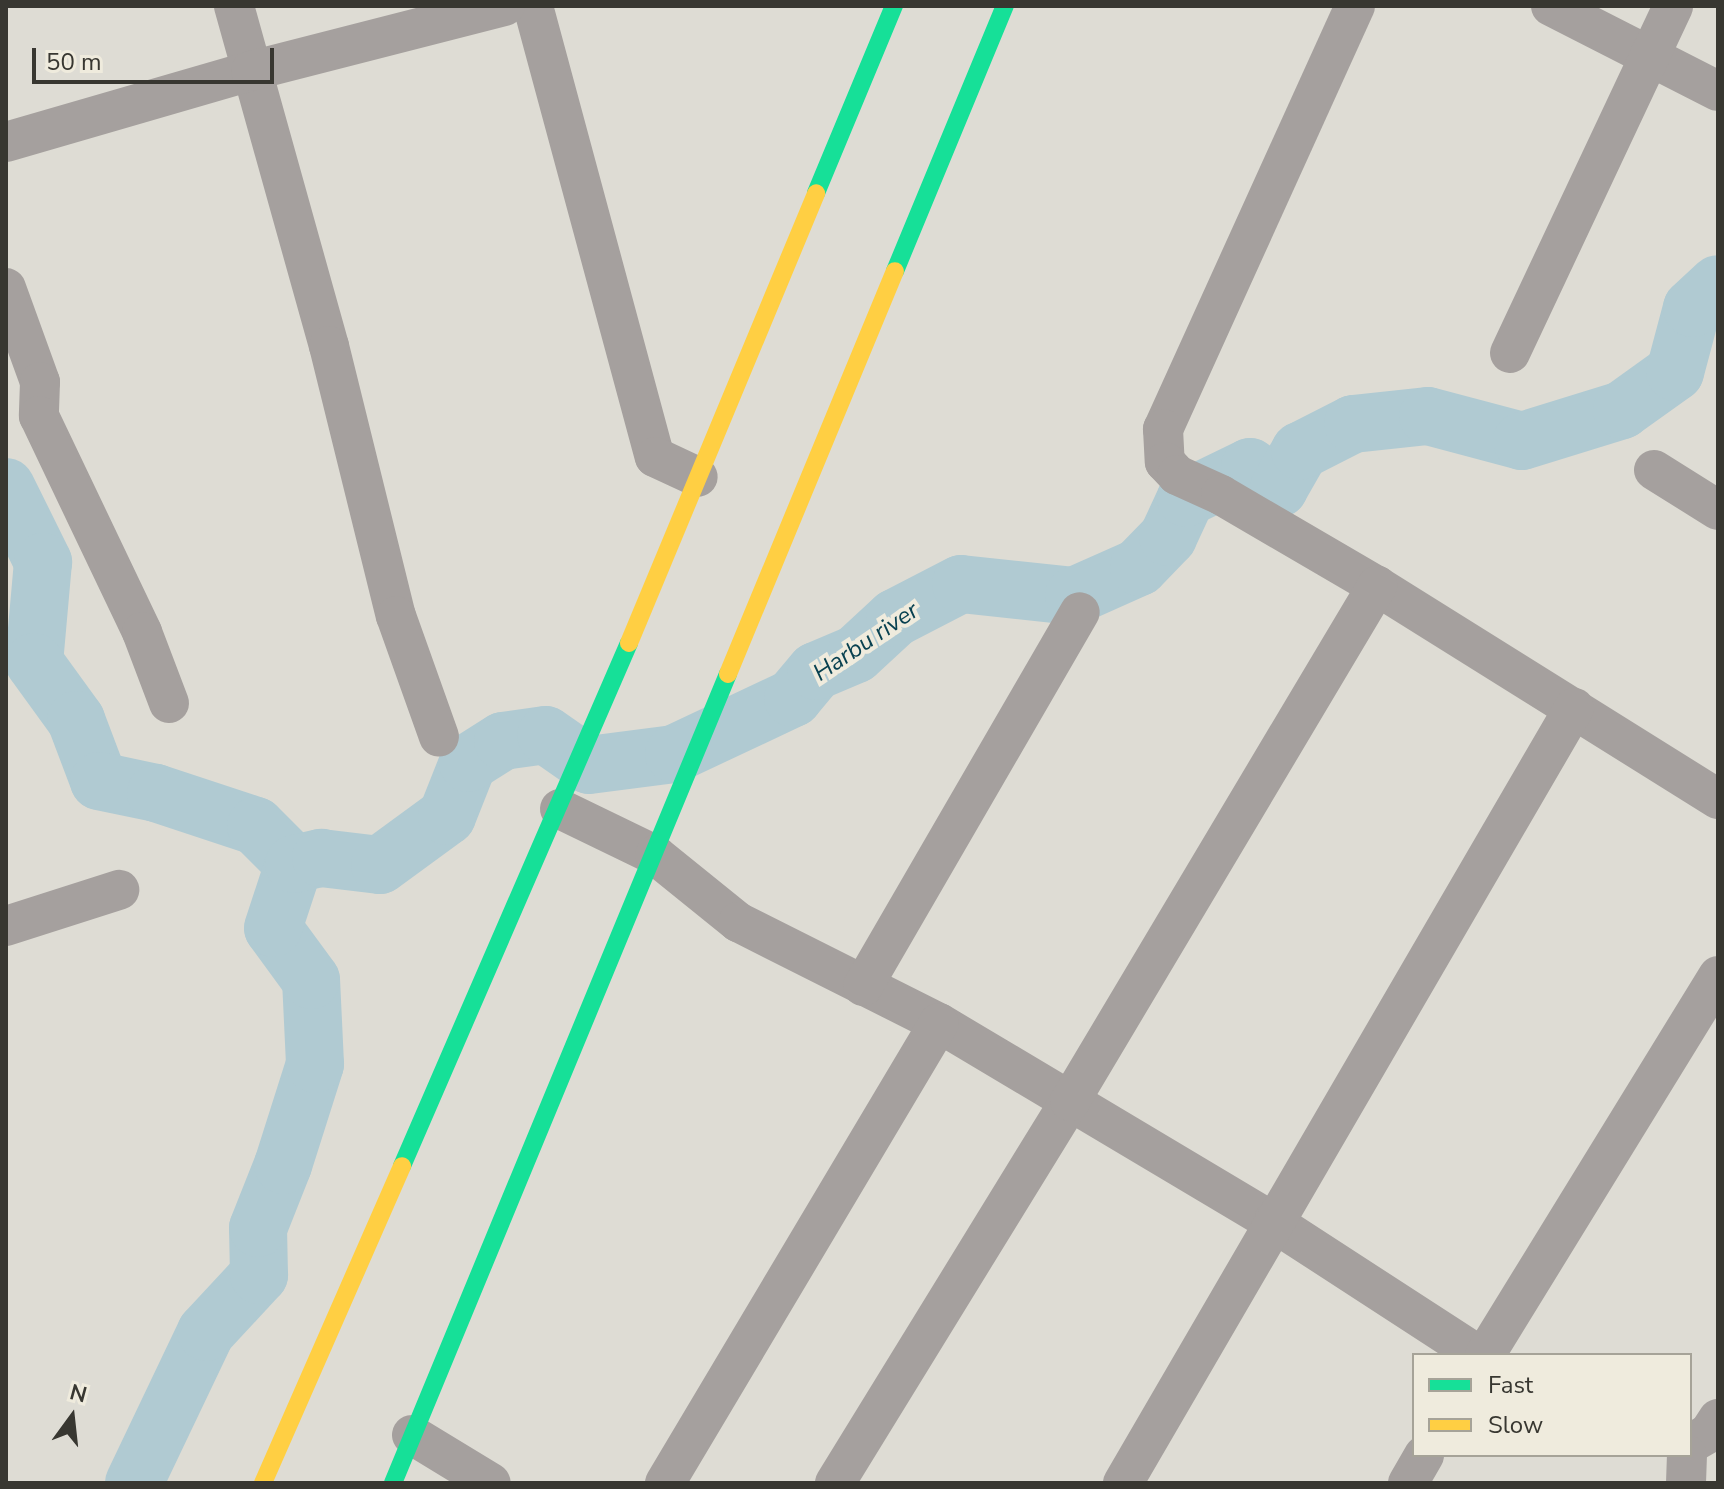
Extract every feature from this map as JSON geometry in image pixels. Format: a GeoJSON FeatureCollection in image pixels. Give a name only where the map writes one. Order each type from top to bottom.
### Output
{"type":"FeatureCollection","features":[{"type":"Feature","properties":{"kind":"main road"},"geometry":{"type":"LineString","coordinates":[[263,1483],[560,809],[894,6]]}},
{"type":"Feature","properties":{"kind":"main road"},"geometry":{"type":"LineString","coordinates":[[393,1483],[1005,6]]}},
{"type":"Feature","properties":{"kind":"street"},"geometry":{"type":"LineString","coordinates":[[234,6],[329,346],[396,616],[439,737]]}},
{"type":"Feature","properties":{"kind":"street"},"geometry":{"type":"LineString","coordinates":[[6,142],[251,71],[505,6]]}},
{"type":"Feature","properties":{"kind":"street"},"geometry":{"type":"LineString","coordinates":[[533,6],[655,457],[698,477]]}},
{"type":"Feature","properties":{"kind":"street"},"geometry":{"type":"LineString","coordinates":[[1355,6],[1163,429],[1165,462],[1177,475],[1221,495],[1377,586],[1718,799]]}},
{"type":"Feature","properties":{"kind":"street"},"geometry":{"type":"LineString","coordinates":[[1551,6],[1718,91]]}},
{"type":"Feature","properties":{"kind":"street"},"geometry":{"type":"LineString","coordinates":[[1510,353],[1673,6]]}},
{"type":"Feature","properties":{"kind":"street"},"geometry":{"type":"LineString","coordinates":[[6,288],[40,382],[23,412],[142,632],[169,703]]}},
{"type":"Feature","properties":{"kind":"street"},"geometry":{"type":"LineString","coordinates":[[1654,470],[1718,510]]}},
{"type":"Feature","properties":{"kind":"street"},"geometry":{"type":"LineString","coordinates":[[835,1483],[1070,1101],[1377,586]]}},
{"type":"Feature","properties":{"kind":"street"},"geometry":{"type":"LineString","coordinates":[[863,986],[1080,612]]}},
{"type":"Feature","properties":{"kind":"street"},"geometry":{"type":"LineString","coordinates":[[1123,1483],[1574,708]]}},
{"type":"Feature","properties":{"kind":"street"},"geometry":{"type":"LineString","coordinates":[[560,809],[655,855],[738,922],[939,1023],[1273,1222],[1498,1350],[1718,976]]}},
{"type":"Feature","properties":{"kind":"street"},"geometry":{"type":"LineString","coordinates":[[6,926],[119,890]]}},
{"type":"Feature","properties":{"kind":"street"},"geometry":{"type":"LineString","coordinates":[[665,1483],[939,1023]]}},
{"type":"Feature","properties":{"kind":"street"},"geometry":{"type":"LineString","coordinates":[[1692,1443],[1709,1433],[1718,1419]]}},
{"type":"Feature","properties":{"kind":"street"},"geometry":{"type":"LineString","coordinates":[[412,1435],[491,1483]]}},
{"type":"Feature","properties":{"kind":"street"},"geometry":{"type":"LineString","coordinates":[[1408,1483],[1423,1457]]}},
{"type":"Feature","properties":{"kind":"street"},"geometry":{"type":"LineString","coordinates":[[1686,1483],[1687,1457]]}},
{"type":"Feature","properties":{"kind":"waterway","name":"Harbu river"},"geometry":{"type":"LineString","coordinates":[[134,1483],[206,1332],[259,1275],[258,1228],[283,1165],[315,1064],[311,980],[273,928],[294,864],[321,858],[380,865],[447,816],[468,763],[503,741],[546,735],[589,765],[674,754],[793,698],[816,671],[856,654],[895,618],[961,584],[1074,596],[1139,567],[1168,537],[1186,498],[1250,467],[1279,488],[1300,451],[1353,424],[1428,416],[1522,441],[1622,410],[1675,372],[1692,308],[1718,284]]}},
{"type":"Feature","properties":{"kind":"waterway"},"geometry":{"type":"LineString","coordinates":[[6,487],[43,562],[34,662],[76,720],[99,781],[156,793],[256,826],[294,864]]}},
{"type":"Feature","properties":{"kind":"traffic: fast"},"geometry":{"type":"LineString","coordinates":[[816,193],[894,6]]}},
{"type":"Feature","properties":{"kind":"traffic: fast"},"geometry":{"type":"LineString","coordinates":[[895,271],[1005,6]]}},
{"type":"Feature","properties":{"kind":"traffic: fast"},"geometry":{"type":"LineString","coordinates":[[402,1166],[629,643]]}},
{"type":"Feature","properties":{"kind":"traffic: fast"},"geometry":{"type":"LineString","coordinates":[[393,1483],[728,674]]}},
{"type":"Feature","properties":{"kind":"traffic: slow"},"geometry":{"type":"LineString","coordinates":[[629,643],[816,193]]}},
{"type":"Feature","properties":{"kind":"traffic: slow"},"geometry":{"type":"LineString","coordinates":[[728,674],[895,271]]}},
{"type":"Feature","properties":{"kind":"traffic: slow"},"geometry":{"type":"LineString","coordinates":[[263,1483],[402,1166]]}}]}
